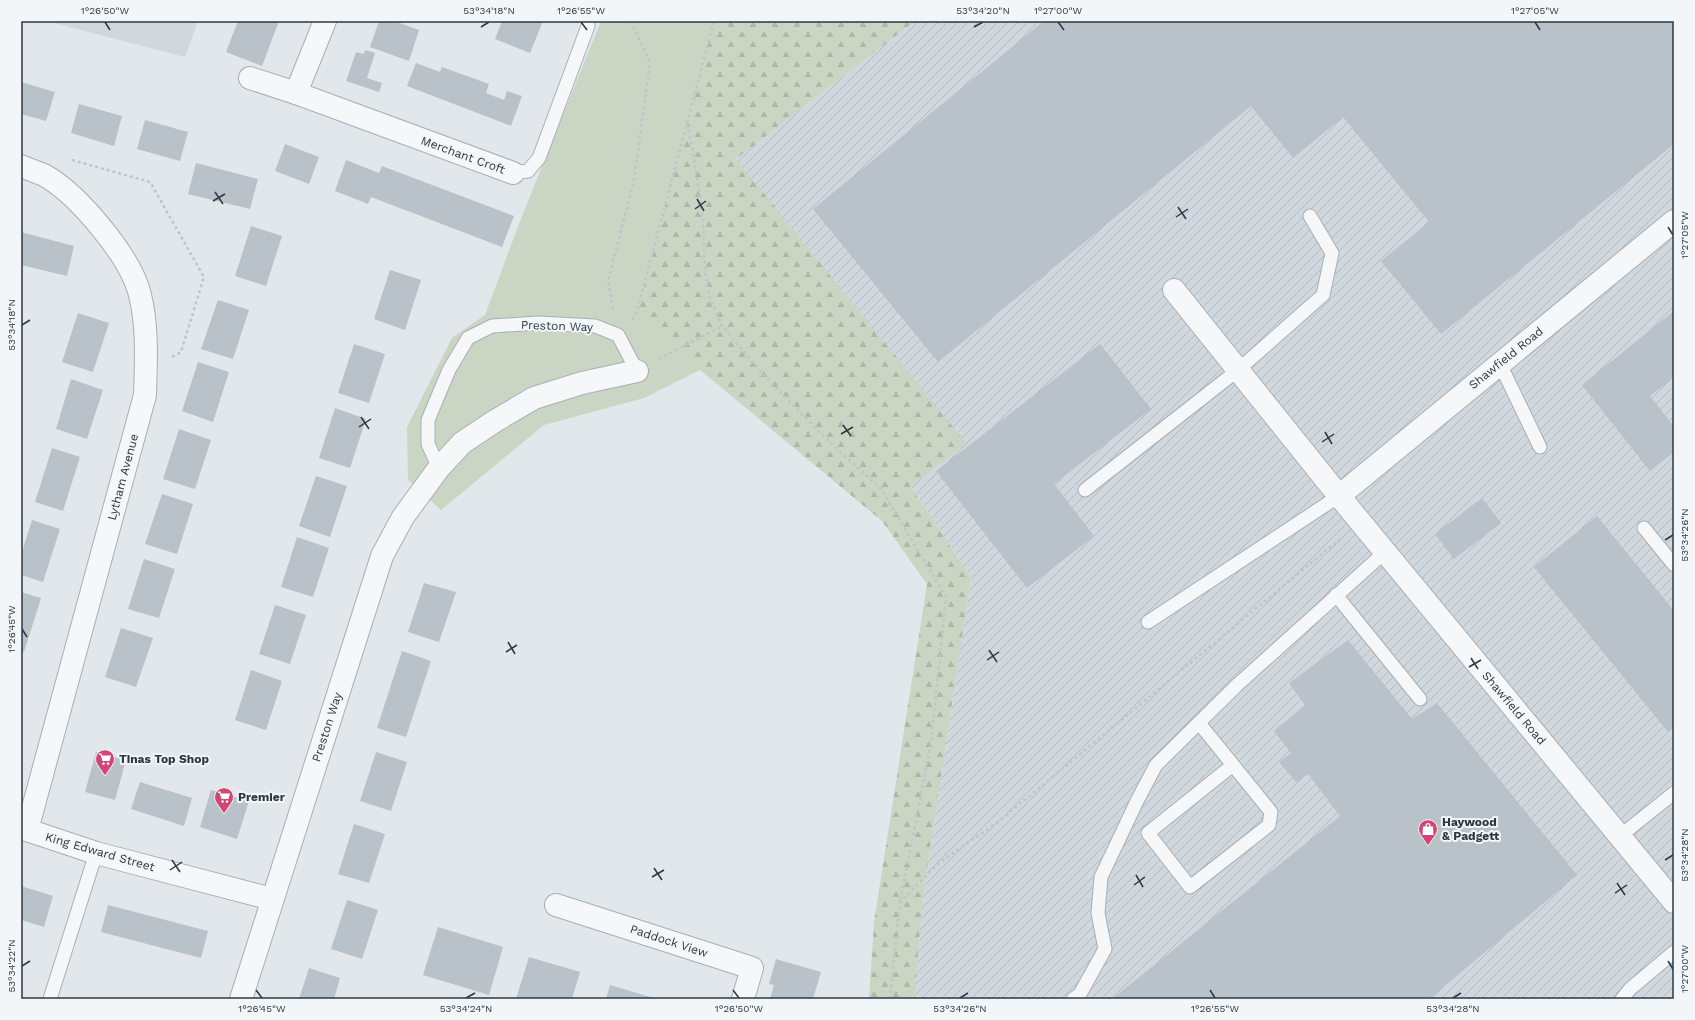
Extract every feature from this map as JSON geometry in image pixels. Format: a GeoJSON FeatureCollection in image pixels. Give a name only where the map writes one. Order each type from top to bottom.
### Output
{"type":"FeatureCollection","features":[{"type":"Feature","properties":{"kind":"street"},"geometry":{"type":"LineString","coordinates":[[296,93],[325,21]]}},
{"type":"Feature","properties":{"kind":"street","name":"Merchant Croft"},"geometry":{"type":"LineString","coordinates":[[250,78],[296,93],[513,173]]}},
{"type":"Feature","properties":{"kind":"street","name":"Lytham Avenue"},"geometry":{"type":"LineString","coordinates":[[21,166],[44,176],[70,195],[92,215],[127,266],[140,294],[146,336],[145,395],[24,829]]}},
{"type":"Feature","properties":{"kind":"street","name":"Shawfield Road"},"geometry":{"type":"LineString","coordinates":[[1339,496],[1674,221]]}},
{"type":"Feature","properties":{"kind":"street","name":"Shawfield Road"},"geometry":{"type":"LineString","coordinates":[[1174,290],[1360,522],[1674,902]]}},
{"type":"Feature","properties":{"kind":"street","name":"Preston Way"},"geometry":{"type":"LineString","coordinates":[[241,999],[382,556],[403,517],[439,468],[462,443],[495,420],[534,398],[582,383],[637,371]]}},
{"type":"Feature","properties":{"kind":"street","name":"King Edward Street"},"geometry":{"type":"LineString","coordinates":[[24,829],[96,853],[272,899]]}},
{"type":"Feature","properties":{"kind":"street","name":"Paddock View"},"geometry":{"type":"LineString","coordinates":[[556,905],[752,968],[743,999]]}},
{"type":"Feature","properties":{"kind":"lane","name":"Merchant Croft"},"geometry":{"type":"LineString","coordinates":[[513,173],[528,171],[539,158],[588,26]]}},
{"type":"Feature","properties":{"kind":"lane"},"geometry":{"type":"LineString","coordinates":[[1085,490],[1238,370],[1323,295],[1332,253],[1310,216]]}},
{"type":"Feature","properties":{"kind":"lane","name":"Preston Way"},"geometry":{"type":"LineString","coordinates":[[439,468],[428,444],[428,420],[449,370],[468,338],[492,326],[538,323],[595,326],[618,335]]}},
{"type":"Feature","properties":{"kind":"lane"},"geometry":{"type":"LineString","coordinates":[[618,335],[637,371]]}},
{"type":"Feature","properties":{"kind":"lane"},"geometry":{"type":"LineString","coordinates":[[1500,364],[1540,447]]}},
{"type":"Feature","properties":{"kind":"lane"},"geometry":{"type":"LineString","coordinates":[[1148,622],[1339,496]]}},
{"type":"Feature","properties":{"kind":"lane"},"geometry":{"type":"LineString","coordinates":[[1644,528],[1674,565]]}},
{"type":"Feature","properties":{"kind":"lane"},"geometry":{"type":"LineString","coordinates":[[1073,999],[1080,994],[1105,949],[1098,912],[1101,877],[1156,765],[1236,686],[1385,552]]}},
{"type":"Feature","properties":{"kind":"lane"},"geometry":{"type":"LineString","coordinates":[[1336,595],[1420,699]]}},
{"type":"Feature","properties":{"kind":"lane"},"geometry":{"type":"LineString","coordinates":[[1198,723],[1233,765],[1271,812],[1269,825],[1190,887],[1148,833],[1233,765]]}},
{"type":"Feature","properties":{"kind":"lane"},"geometry":{"type":"LineString","coordinates":[[1620,836],[1674,793]]}},
{"type":"Feature","properties":{"kind":"lane"},"geometry":{"type":"LineString","coordinates":[[50,999],[96,853]]}},
{"type":"Feature","properties":{"kind":"lane"},"geometry":{"type":"LineString","coordinates":[[1622,999],[1630,989],[1674,952]]}},
{"type":"Feature","properties":{"kind":"path"},"geometry":{"type":"LineString","coordinates":[[618,335],[608,281],[634,180],[650,63],[631,21]]}},
{"type":"Feature","properties":{"kind":"path"},"geometry":{"type":"LineString","coordinates":[[618,335],[636,315],[714,21]]}},
{"type":"Feature","properties":{"kind":"path"},"geometry":{"type":"LineString","coordinates":[[687,124],[695,163],[703,220],[705,272],[710,298],[722,326],[760,371],[801,413],[882,490],[946,597],[931,743],[900,902],[890,999]]}},
{"type":"Feature","properties":{"kind":"path"},"geometry":{"type":"LineString","coordinates":[[44,176],[60,157],[150,182],[204,277],[181,352],[146,372]]}},
{"type":"Feature","properties":{"kind":"path"},"geometry":{"type":"LineString","coordinates":[[637,371],[722,326]]}},
{"type":"Feature","properties":{"kind":"path"},"geometry":{"type":"LineString","coordinates":[[900,902],[940,862],[998,822],[1360,522]]}},
{"type":"Feature","properties":{"kind":"shaded area"},"geometry":{"type":"Polygon","coordinates":[[[46,21],[198,21],[185,57],[46,21]]]}},
{"type":"Feature","properties":{"kind":"shaded area"},"geometry":{"type":"Polygon","coordinates":[[[915,21],[1674,21],[1674,999],[915,999],[922,902],[971,578],[911,487],[736,159],[915,21]]]}},
{"type":"Feature","properties":{"kind":"green space"},"geometry":{"type":"Polygon","coordinates":[[[601,21],[714,21],[636,315],[700,370],[644,398],[544,425],[441,510],[408,480],[407,427],[452,338],[485,315],[522,216],[601,21]]]}},
{"type":"Feature","properties":{"kind":"green space"},"geometry":{"type":"Polygon","coordinates":[[[714,21],[915,21],[736,159],[966,443],[911,487],[971,578],[922,902],[915,999],[869,999],[874,922],[927,584],[882,521],[636,315],[714,21]]]}},
{"type":"Feature","properties":{"kind":"building"},"geometry":{"type":"Polygon","coordinates":[[[238,21],[279,21],[262,66],[226,52],[238,21]]]}},
{"type":"Feature","properties":{"kind":"building"},"geometry":{"type":"Polygon","coordinates":[[[379,21],[394,21],[419,30],[409,61],[370,47],[379,21]]]}},
{"type":"Feature","properties":{"kind":"building"},"geometry":{"type":"Polygon","coordinates":[[[502,21],[543,21],[530,53],[495,39],[502,21]]]}},
{"type":"Feature","properties":{"kind":"building"},"geometry":{"type":"Polygon","coordinates":[[[1044,21],[1674,21],[1674,144],[1441,334],[1381,261],[1429,222],[1343,117],[1293,158],[1251,106],[938,362],[813,209],[1044,21]]]}},
{"type":"Feature","properties":{"kind":"building"},"geometry":{"type":"Polygon","coordinates":[[[365,50],[375,53],[367,78],[382,83],[379,92],[346,81],[356,52],[364,54],[365,50]]]}},
{"type":"Feature","properties":{"kind":"building"},"geometry":{"type":"Polygon","coordinates":[[[416,63],[440,72],[442,67],[489,84],[486,93],[504,100],[507,91],[522,96],[511,126],[407,86],[416,63]]]}},
{"type":"Feature","properties":{"kind":"building"},"geometry":{"type":"Polygon","coordinates":[[[21,82],[55,92],[46,121],[21,114],[21,82]]]}},
{"type":"Feature","properties":{"kind":"building"},"geometry":{"type":"Polygon","coordinates":[[[79,104],[122,116],[114,146],[71,133],[79,104]]]}},
{"type":"Feature","properties":{"kind":"building"},"geometry":{"type":"Polygon","coordinates":[[[145,120],[188,132],[180,161],[137,149],[145,120]]]}},
{"type":"Feature","properties":{"kind":"building"},"geometry":{"type":"Polygon","coordinates":[[[285,144],[319,157],[309,184],[275,171],[285,144]]]}},
{"type":"Feature","properties":{"kind":"building"},"geometry":{"type":"Polygon","coordinates":[[[346,160],[379,173],[382,166],[514,216],[502,247],[371,197],[368,204],[335,191],[346,160]]]}},
{"type":"Feature","properties":{"kind":"building"},"geometry":{"type":"Polygon","coordinates":[[[196,163],[258,179],[250,209],[188,194],[196,163]]]}},
{"type":"Feature","properties":{"kind":"building"},"geometry":{"type":"Polygon","coordinates":[[[251,226],[282,236],[266,286],[235,276],[251,226]]]}},
{"type":"Feature","properties":{"kind":"building"},"geometry":{"type":"Polygon","coordinates":[[[21,232],[74,246],[67,276],[21,265],[21,232]]]}},
{"type":"Feature","properties":{"kind":"building"},"geometry":{"type":"Polygon","coordinates":[[[390,270],[421,280],[405,330],[374,319],[390,270]]]}},
{"type":"Feature","properties":{"kind":"building"},"geometry":{"type":"Polygon","coordinates":[[[218,300],[249,310],[233,359],[201,349],[218,300]]]}},
{"type":"Feature","properties":{"kind":"building"},"geometry":{"type":"Polygon","coordinates":[[[1674,311],[1674,377],[1650,396],[1674,427],[1674,452],[1650,471],[1582,385],[1674,311]]]}},
{"type":"Feature","properties":{"kind":"building"},"geometry":{"type":"Polygon","coordinates":[[[78,313],[109,323],[93,372],[62,362],[78,313]]]}},
{"type":"Feature","properties":{"kind":"building"},"geometry":{"type":"Polygon","coordinates":[[[354,344],[385,354],[369,403],[338,393],[354,344]]]}},
{"type":"Feature","properties":{"kind":"building"},"geometry":{"type":"Polygon","coordinates":[[[1100,344],[1151,409],[1054,484],[1094,536],[1027,588],[936,471],[1100,344]]]}},
{"type":"Feature","properties":{"kind":"building"},"geometry":{"type":"Polygon","coordinates":[[[198,362],[229,372],[213,422],[182,411],[198,362]]]}},
{"type":"Feature","properties":{"kind":"building"},"geometry":{"type":"Polygon","coordinates":[[[71,379],[103,390],[87,439],[56,429],[71,379]]]}},
{"type":"Feature","properties":{"kind":"building"},"geometry":{"type":"Polygon","coordinates":[[[335,408],[366,419],[350,468],[319,458],[335,408]]]}},
{"type":"Feature","properties":{"kind":"building"},"geometry":{"type":"Polygon","coordinates":[[[179,429],[211,440],[195,489],[163,479],[179,429]]]}},
{"type":"Feature","properties":{"kind":"building"},"geometry":{"type":"Polygon","coordinates":[[[52,448],[80,457],[63,511],[35,502],[52,448]]]}},
{"type":"Feature","properties":{"kind":"building"},"geometry":{"type":"Polygon","coordinates":[[[316,476],[347,486],[330,537],[299,526],[316,476]]]}},
{"type":"Feature","properties":{"kind":"building"},"geometry":{"type":"Polygon","coordinates":[[[162,494],[193,504],[177,554],[145,544],[162,494]]]}},
{"type":"Feature","properties":{"kind":"building"},"geometry":{"type":"Polygon","coordinates":[[[1482,498],[1501,523],[1454,559],[1435,534],[1482,498]]]}},
{"type":"Feature","properties":{"kind":"building"},"geometry":{"type":"Polygon","coordinates":[[[1597,516],[1674,611],[1674,727],[1668,732],[1534,567],[1597,516]]]}},
{"type":"Feature","properties":{"kind":"building"},"geometry":{"type":"Polygon","coordinates":[[[32,520],[60,529],[43,582],[21,575],[21,555],[32,520]]]}},
{"type":"Feature","properties":{"kind":"building"},"geometry":{"type":"Polygon","coordinates":[[[297,537],[329,548],[313,597],[281,587],[297,537]]]}},
{"type":"Feature","properties":{"kind":"building"},"geometry":{"type":"Polygon","coordinates":[[[144,559],[175,569],[159,618],[128,609],[144,559]]]}},
{"type":"Feature","properties":{"kind":"building"},"geometry":{"type":"Polygon","coordinates":[[[424,583],[456,592],[439,642],[408,632],[424,583]]]}},
{"type":"Feature","properties":{"kind":"building"},"geometry":{"type":"Polygon","coordinates":[[[21,592],[41,598],[24,652],[21,651],[21,592]]]}},
{"type":"Feature","properties":{"kind":"building"},"geometry":{"type":"Polygon","coordinates":[[[275,605],[306,615],[290,664],[259,654],[275,605]]]}},
{"type":"Feature","properties":{"kind":"building"},"geometry":{"type":"Polygon","coordinates":[[[121,628],[153,638],[136,687],[105,677],[121,628]]]}},
{"type":"Feature","properties":{"kind":"building","name":"Haywood & Padgett"},"geometry":{"type":"Polygon","coordinates":[[[1348,640],[1412,719],[1437,703],[1577,875],[1429,999],[1112,999],[1340,816],[1308,774],[1296,782],[1279,762],[1291,753],[1274,731],[1305,705],[1289,683],[1348,640]]]}},
{"type":"Feature","properties":{"kind":"building"},"geometry":{"type":"Polygon","coordinates":[[[402,651],[431,661],[406,737],[377,728],[402,651]]]}},
{"type":"Feature","properties":{"kind":"building"},"geometry":{"type":"Polygon","coordinates":[[[251,670],[282,681],[266,730],[235,720],[251,670]]]}},
{"type":"Feature","properties":{"kind":"building","name":"Tinas Top Shop"},"geometry":{"type":"Polygon","coordinates":[[[96,752],[126,760],[115,800],[85,792],[96,752]]]}},
{"type":"Feature","properties":{"kind":"building"},"geometry":{"type":"Polygon","coordinates":[[[376,752],[407,762],[391,811],[360,801],[376,752]]]}},
{"type":"Feature","properties":{"kind":"building"},"geometry":{"type":"Polygon","coordinates":[[[140,782],[192,798],[184,826],[131,809],[140,782]]]}},
{"type":"Feature","properties":{"kind":"building","name":"Premier"},"geometry":{"type":"Polygon","coordinates":[[[211,790],[249,801],[237,839],[200,827],[211,790]]]}},
{"type":"Feature","properties":{"kind":"building"},"geometry":{"type":"Polygon","coordinates":[[[354,824],[385,834],[369,883],[338,874],[354,824]]]}},
{"type":"Feature","properties":{"kind":"building"},"geometry":{"type":"Polygon","coordinates":[[[21,886],[53,896],[44,927],[21,920],[21,886]]]}},
{"type":"Feature","properties":{"kind":"building"},"geometry":{"type":"Polygon","coordinates":[[[347,900],[378,910],[362,959],[331,949],[347,900]]]}},
{"type":"Feature","properties":{"kind":"building"},"geometry":{"type":"Polygon","coordinates":[[[108,905],[208,931],[201,958],[101,932],[108,905]]]}},
{"type":"Feature","properties":{"kind":"building"},"geometry":{"type":"Polygon","coordinates":[[[438,927],[503,947],[489,995],[423,975],[438,927]]]}},
{"type":"Feature","properties":{"kind":"building"},"geometry":{"type":"Polygon","coordinates":[[[529,957],[580,972],[572,999],[516,999],[529,957]]]}},
{"type":"Feature","properties":{"kind":"building"},"geometry":{"type":"Polygon","coordinates":[[[776,959],[821,972],[813,999],[770,999],[774,985],[769,984],[776,959]]]}},
{"type":"Feature","properties":{"kind":"building"},"geometry":{"type":"Polygon","coordinates":[[[309,968],[340,978],[334,999],[299,999],[309,968]]]}},
{"type":"Feature","properties":{"kind":"building"},"geometry":{"type":"Polygon","coordinates":[[[610,985],[657,999],[606,999],[610,985]]]}},
{"type":"Feature","properties":{"kind":"place","name":"Tinas Top Shop"},"geometry":{"type":"Point","coordinates":[105,776]}},
{"type":"Feature","properties":{"kind":"place","name":"Premier"},"geometry":{"type":"Point","coordinates":[224,814]}},
{"type":"Feature","properties":{"kind":"place","name":"Haywood & Padgett"},"geometry":{"type":"Point","coordinates":[1428,846]}}]}
